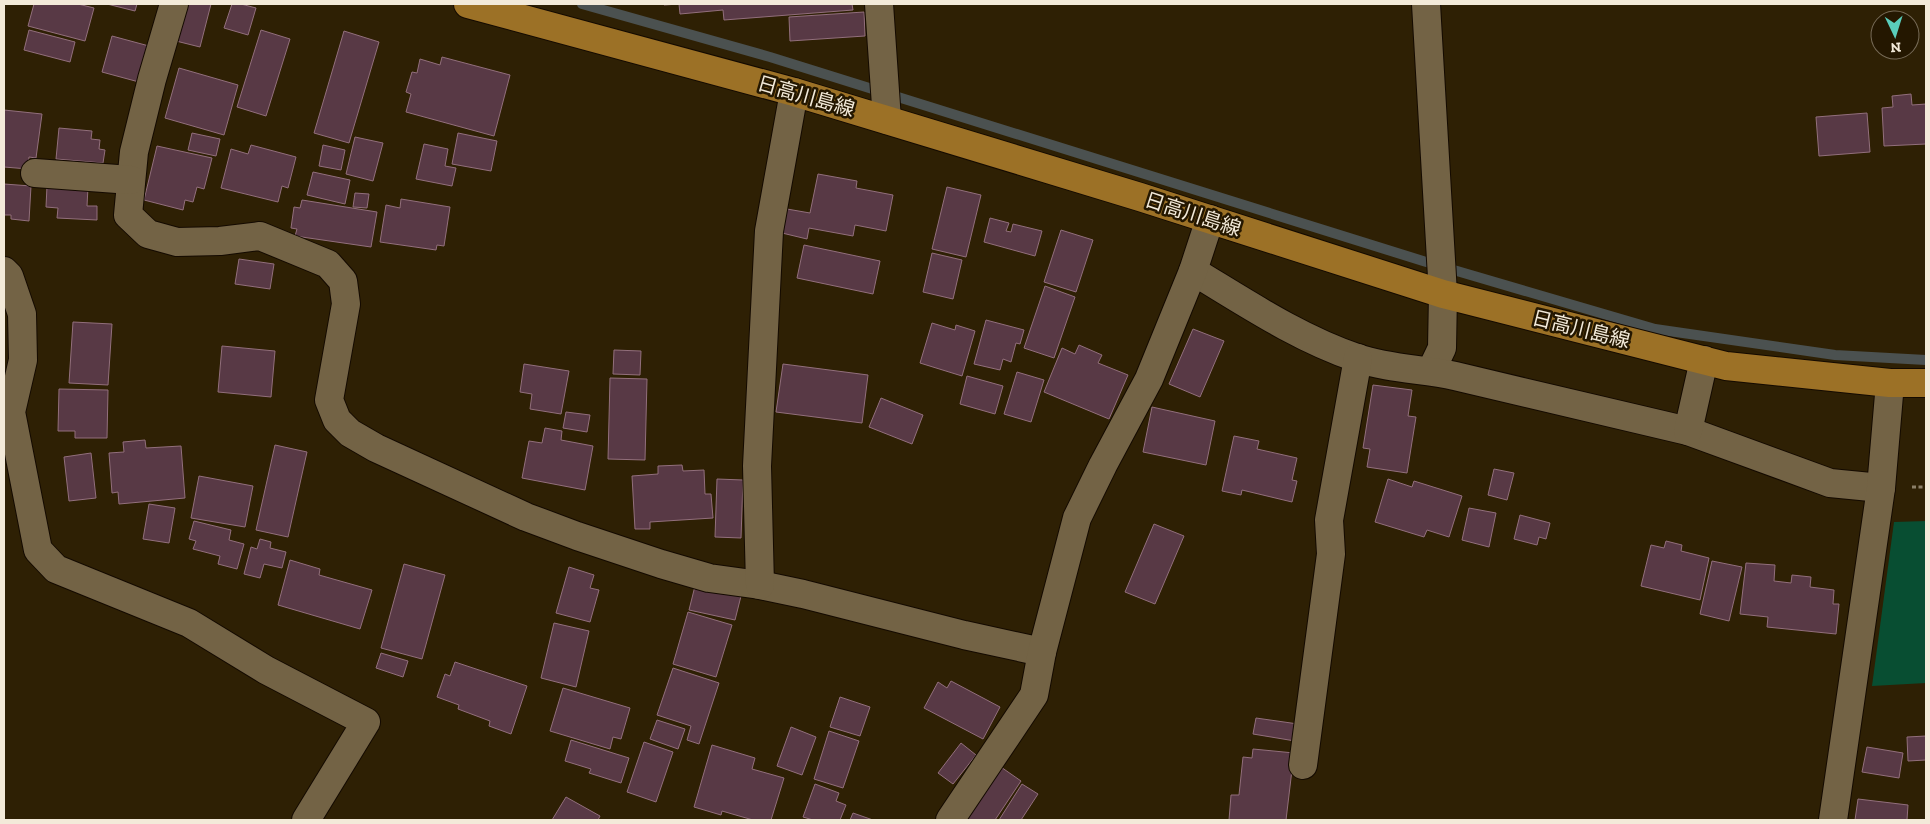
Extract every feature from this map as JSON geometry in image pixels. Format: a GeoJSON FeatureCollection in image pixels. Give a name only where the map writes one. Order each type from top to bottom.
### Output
{"type":"FeatureCollection","features":[{"type":"Feature","properties":{"kind":"main road","name":"日高川島線"},"geometry":{"type":"LineString","coordinates":[[468,4],[794,92],[1210,219],[1443,294],[1726,366],[1890,383],[1926,384]]}},
{"type":"Feature","properties":{"kind":"street"},"geometry":{"type":"LineString","coordinates":[[174,4],[152,79],[134,152],[128,215],[148,234],[177,242],[220,241],[260,236],[328,264],[343,281],[346,304],[329,400],[337,420],[350,433],[376,448],[519,514],[577,536],[708,578],[760,585],[1042,652]]}},
{"type":"Feature","properties":{"kind":"street"},"geometry":{"type":"LineString","coordinates":[[879,4],[887,120]]}},
{"type":"Feature","properties":{"kind":"street"},"geometry":{"type":"LineString","coordinates":[[1426,4],[1443,294],[1442,348],[1430,371]]}},
{"type":"Feature","properties":{"kind":"street"},"geometry":{"type":"LineString","coordinates":[[760,585],[757,466],[768,231],[794,92]]}},
{"type":"Feature","properties":{"kind":"street"},"geometry":{"type":"LineString","coordinates":[[35,173],[131,180]]}},
{"type":"Feature","properties":{"kind":"street"},"geometry":{"type":"LineString","coordinates":[[950,820],[1034,695],[1042,652],[1077,518],[1149,380],[1193,271],[1210,219]]}},
{"type":"Feature","properties":{"kind":"street"},"geometry":{"type":"LineString","coordinates":[[4,271],[9,276],[22,314],[22,360],[11,412],[38,550],[56,569],[189,623],[266,670],[366,722],[306,820]]}},
{"type":"Feature","properties":{"kind":"street"},"geometry":{"type":"LineString","coordinates":[[1193,271],[1299,334],[1358,358],[1402,368],[1430,371],[1688,431],[1830,483],[1881,488]]}},
{"type":"Feature","properties":{"kind":"street"},"geometry":{"type":"LineString","coordinates":[[1304,765],[1331,554],[1329,520],[1358,358]]}},
{"type":"Feature","properties":{"kind":"street"},"geometry":{"type":"LineString","coordinates":[[1688,431],[1704,360]]}},
{"type":"Feature","properties":{"kind":"street"},"geometry":{"type":"LineString","coordinates":[[1833,820],[1881,488],[1890,383]]}},
{"type":"Feature","properties":{"kind":"green space"},"geometry":{"type":"Polygon","coordinates":[[[1926,521],[1926,683],[1872,686],[1894,522],[1926,521]]]}},
{"type":"Feature","properties":{"kind":"building"},"geometry":{"type":"Polygon","coordinates":[[[34,4],[78,4],[94,8],[85,41],[28,26],[34,4]]]}},
{"type":"Feature","properties":{"kind":"building"},"geometry":{"type":"Polygon","coordinates":[[[107,4],[137,4],[135,11],[107,4]]]}},
{"type":"Feature","properties":{"kind":"building"},"geometry":{"type":"Polygon","coordinates":[[[186,4],[211,4],[200,47],[176,41],[186,4]]]}},
{"type":"Feature","properties":{"kind":"building"},"geometry":{"type":"Polygon","coordinates":[[[232,4],[256,8],[248,35],[224,28],[232,4]]]}},
{"type":"Feature","properties":{"kind":"building"},"geometry":{"type":"Polygon","coordinates":[[[679,4],[852,4],[853,10],[724,20],[723,10],[680,14],[679,4]]]}},
{"type":"Feature","properties":{"kind":"building"},"geometry":{"type":"Polygon","coordinates":[[[864,12],[865,36],[790,41],[789,17],[864,12]]]}},
{"type":"Feature","properties":{"kind":"building"},"geometry":{"type":"Polygon","coordinates":[[[29,30],[75,42],[70,62],[24,50],[29,30]]]}},
{"type":"Feature","properties":{"kind":"building"},"geometry":{"type":"Polygon","coordinates":[[[261,30],[290,39],[266,116],[237,107],[261,30]]]}},
{"type":"Feature","properties":{"kind":"building"},"geometry":{"type":"Polygon","coordinates":[[[344,31],[379,42],[349,143],[314,133],[344,31]]]}},
{"type":"Feature","properties":{"kind":"building"},"geometry":{"type":"Polygon","coordinates":[[[112,36],[149,46],[139,82],[102,72],[112,36]]]}},
{"type":"Feature","properties":{"kind":"building"},"geometry":{"type":"Polygon","coordinates":[[[442,57],[510,75],[494,136],[406,112],[411,94],[406,92],[412,72],[417,73],[420,59],[440,65],[442,57]]]}},
{"type":"Feature","properties":{"kind":"building"},"geometry":{"type":"Polygon","coordinates":[[[179,68],[238,85],[224,135],[165,118],[179,68]]]}},
{"type":"Feature","properties":{"kind":"building"},"geometry":{"type":"Polygon","coordinates":[[[1911,94],[1912,105],[1926,104],[1926,144],[1884,146],[1882,108],[1893,107],[1892,96],[1911,94]]]}},
{"type":"Feature","properties":{"kind":"building"},"geometry":{"type":"Polygon","coordinates":[[[4,110],[42,114],[36,158],[29,157],[28,169],[4,167],[4,110]]]}},
{"type":"Feature","properties":{"kind":"building"},"geometry":{"type":"Polygon","coordinates":[[[1867,113],[1870,152],[1819,156],[1816,117],[1867,113]]]}},
{"type":"Feature","properties":{"kind":"building"},"geometry":{"type":"Polygon","coordinates":[[[59,128],[92,131],[91,139],[100,140],[99,149],[105,150],[103,163],[56,159],[59,128]]]}},
{"type":"Feature","properties":{"kind":"building"},"geometry":{"type":"Polygon","coordinates":[[[192,133],[220,139],[216,156],[188,150],[192,133]]]}},
{"type":"Feature","properties":{"kind":"building"},"geometry":{"type":"Polygon","coordinates":[[[458,133],[497,141],[491,171],[452,164],[458,133]]]}},
{"type":"Feature","properties":{"kind":"building"},"geometry":{"type":"Polygon","coordinates":[[[355,137],[383,143],[373,181],[346,174],[355,137]]]}},
{"type":"Feature","properties":{"kind":"building"},"geometry":{"type":"Polygon","coordinates":[[[424,144],[448,149],[445,166],[456,168],[452,186],[416,179],[424,144]]]}},
{"type":"Feature","properties":{"kind":"building"},"geometry":{"type":"Polygon","coordinates":[[[251,145],[296,157],[288,188],[282,186],[278,202],[221,188],[231,149],[248,154],[251,145]]]}},
{"type":"Feature","properties":{"kind":"building"},"geometry":{"type":"Polygon","coordinates":[[[323,145],[345,150],[341,170],[319,166],[323,145]]]}},
{"type":"Feature","properties":{"kind":"building"},"geometry":{"type":"Polygon","coordinates":[[[157,146],[212,158],[204,189],[197,187],[193,202],[185,200],[183,210],[144,200],[157,146]]]}},
{"type":"Feature","properties":{"kind":"building"},"geometry":{"type":"Polygon","coordinates":[[[313,172],[350,180],[345,204],[307,195],[313,172]]]}},
{"type":"Feature","properties":{"kind":"building"},"geometry":{"type":"Polygon","coordinates":[[[818,174],[857,181],[856,188],[893,195],[886,231],[855,225],[853,236],[809,228],[807,239],[782,233],[787,209],[810,213],[818,174]]]}},
{"type":"Feature","properties":{"kind":"building"},"geometry":{"type":"Polygon","coordinates":[[[4,184],[31,186],[29,221],[11,219],[11,215],[4,215],[4,184]]]}},
{"type":"Feature","properties":{"kind":"building"},"geometry":{"type":"Polygon","coordinates":[[[47,186],[88,187],[87,206],[97,206],[97,220],[57,218],[58,208],[46,207],[47,186]]]}},
{"type":"Feature","properties":{"kind":"building"},"geometry":{"type":"Polygon","coordinates":[[[947,187],[981,195],[966,257],[932,249],[947,187]]]}},
{"type":"Feature","properties":{"kind":"building"},"geometry":{"type":"Polygon","coordinates":[[[355,193],[369,194],[367,208],[353,207],[355,193]]]}},
{"type":"Feature","properties":{"kind":"building"},"geometry":{"type":"Polygon","coordinates":[[[401,199],[450,207],[444,246],[437,245],[436,250],[380,242],[386,205],[400,208],[401,199]]]}},
{"type":"Feature","properties":{"kind":"building"},"geometry":{"type":"Polygon","coordinates":[[[302,200],[377,212],[371,247],[295,236],[297,229],[291,228],[294,207],[300,208],[302,200]]]}},
{"type":"Feature","properties":{"kind":"building"},"geometry":{"type":"Polygon","coordinates":[[[990,218],[1009,223],[1006,231],[1011,232],[1013,224],[1042,231],[1035,256],[984,242],[990,218]]]}},
{"type":"Feature","properties":{"kind":"building"},"geometry":{"type":"Polygon","coordinates":[[[1061,230],[1093,240],[1076,292],[1044,282],[1061,230]]]}},
{"type":"Feature","properties":{"kind":"building"},"geometry":{"type":"Polygon","coordinates":[[[804,245],[880,261],[873,294],[797,278],[804,245]]]}},
{"type":"Feature","properties":{"kind":"building"},"geometry":{"type":"Polygon","coordinates":[[[932,253],[962,260],[953,299],[923,292],[932,253]]]}},
{"type":"Feature","properties":{"kind":"building"},"geometry":{"type":"Polygon","coordinates":[[[239,259],[274,264],[270,289],[235,284],[239,259]]]}},
{"type":"Feature","properties":{"kind":"building"},"geometry":{"type":"Polygon","coordinates":[[[1045,286],[1075,297],[1054,358],[1024,348],[1045,286]]]}},
{"type":"Feature","properties":{"kind":"building"},"geometry":{"type":"Polygon","coordinates":[[[986,320],[1024,330],[1020,344],[1016,343],[1011,362],[1003,359],[1000,370],[974,364],[986,320]]]}},
{"type":"Feature","properties":{"kind":"building"},"geometry":{"type":"Polygon","coordinates":[[[73,322],[112,324],[108,385],[69,383],[73,322]]]}},
{"type":"Feature","properties":{"kind":"building"},"geometry":{"type":"Polygon","coordinates":[[[932,323],[955,330],[956,325],[975,331],[962,376],[920,363],[932,323]]]}},
{"type":"Feature","properties":{"kind":"building"},"geometry":{"type":"Polygon","coordinates":[[[1193,329],[1224,341],[1200,397],[1169,384],[1193,329]]]}},
{"type":"Feature","properties":{"kind":"building"},"geometry":{"type":"Polygon","coordinates":[[[1079,345],[1102,355],[1098,363],[1128,375],[1109,419],[1044,392],[1062,348],[1075,354],[1079,345]]]}},
{"type":"Feature","properties":{"kind":"building"},"geometry":{"type":"Polygon","coordinates":[[[222,346],[275,351],[271,397],[218,392],[222,346]]]}},
{"type":"Feature","properties":{"kind":"building"},"geometry":{"type":"Polygon","coordinates":[[[614,350],[641,351],[640,375],[613,374],[614,350]]]}},
{"type":"Feature","properties":{"kind":"building"},"geometry":{"type":"Polygon","coordinates":[[[524,364],[569,371],[561,414],[530,409],[532,394],[520,392],[524,364]]]}},
{"type":"Feature","properties":{"kind":"building"},"geometry":{"type":"Polygon","coordinates":[[[783,364],[868,375],[862,423],[776,412],[783,364]]]}},
{"type":"Feature","properties":{"kind":"building"},"geometry":{"type":"Polygon","coordinates":[[[1017,372],[1044,380],[1031,422],[1004,414],[1017,372]]]}},
{"type":"Feature","properties":{"kind":"building"},"geometry":{"type":"Polygon","coordinates":[[[967,376],[1003,386],[995,414],[960,404],[967,376]]]}},
{"type":"Feature","properties":{"kind":"building"},"geometry":{"type":"Polygon","coordinates":[[[610,378],[647,379],[645,460],[608,459],[610,378]]]}},
{"type":"Feature","properties":{"kind":"building"},"geometry":{"type":"Polygon","coordinates":[[[1373,385],[1412,390],[1408,416],[1416,417],[1407,473],[1367,467],[1370,449],[1363,448],[1373,385]]]}},
{"type":"Feature","properties":{"kind":"building"},"geometry":{"type":"Polygon","coordinates":[[[59,389],[108,390],[107,438],[75,438],[75,431],[58,431],[59,389]]]}},
{"type":"Feature","properties":{"kind":"building"},"geometry":{"type":"Polygon","coordinates":[[[881,398],[923,415],[912,444],[869,427],[881,398]]]}},
{"type":"Feature","properties":{"kind":"building"},"geometry":{"type":"Polygon","coordinates":[[[1152,407],[1215,421],[1206,465],[1143,452],[1152,407]]]}},
{"type":"Feature","properties":{"kind":"building"},"geometry":{"type":"Polygon","coordinates":[[[566,412],[590,415],[587,432],[563,428],[566,412]]]}},
{"type":"Feature","properties":{"kind":"building"},"geometry":{"type":"Polygon","coordinates":[[[545,428],[562,431],[561,440],[593,446],[585,490],[522,478],[529,441],[542,443],[545,428]]]}},
{"type":"Feature","properties":{"kind":"building"},"geometry":{"type":"Polygon","coordinates":[[[1234,436],[1259,441],[1257,449],[1297,458],[1292,480],[1297,481],[1292,502],[1242,490],[1241,495],[1222,491],[1234,436]]]}},
{"type":"Feature","properties":{"kind":"building"},"geometry":{"type":"Polygon","coordinates":[[[145,440],[146,448],[181,446],[185,498],[119,504],[118,492],[112,493],[109,453],[124,452],[123,442],[145,440]]]}},
{"type":"Feature","properties":{"kind":"building"},"geometry":{"type":"Polygon","coordinates":[[[275,445],[307,452],[288,537],[256,530],[275,445]]]}},
{"type":"Feature","properties":{"kind":"building"},"geometry":{"type":"Polygon","coordinates":[[[91,453],[96,498],[69,501],[64,457],[91,453]]]}},
{"type":"Feature","properties":{"kind":"building"},"geometry":{"type":"Polygon","coordinates":[[[682,465],[683,471],[704,470],[705,494],[711,494],[713,518],[650,522],[650,529],[635,529],[632,476],[658,474],[658,466],[682,465]]]}},
{"type":"Feature","properties":{"kind":"building"},"geometry":{"type":"Polygon","coordinates":[[[1494,469],[1514,473],[1507,500],[1488,495],[1494,469]]]}},
{"type":"Feature","properties":{"kind":"building"},"geometry":{"type":"Polygon","coordinates":[[[199,476],[253,486],[245,527],[191,518],[199,476]]]}},
{"type":"Feature","properties":{"kind":"building"},"geometry":{"type":"Polygon","coordinates":[[[717,479],[743,480],[741,538],[715,537],[717,479]]]}},
{"type":"Feature","properties":{"kind":"building"},"geometry":{"type":"Polygon","coordinates":[[[1388,479],[1412,487],[1414,481],[1462,496],[1449,537],[1427,530],[1424,537],[1375,522],[1388,479]]]}},
{"type":"Feature","properties":{"kind":"building"},"geometry":{"type":"Polygon","coordinates":[[[149,504],[175,508],[169,543],[143,539],[149,504]]]}},
{"type":"Feature","properties":{"kind":"building"},"geometry":{"type":"Polygon","coordinates":[[[1469,508],[1496,513],[1489,547],[1462,540],[1469,508]]]}},
{"type":"Feature","properties":{"kind":"building"},"geometry":{"type":"Polygon","coordinates":[[[1520,515],[1550,523],[1546,539],[1539,537],[1537,545],[1514,539],[1520,515]]]}},
{"type":"Feature","properties":{"kind":"building"},"geometry":{"type":"Polygon","coordinates":[[[194,521],[231,530],[229,540],[244,544],[237,569],[218,564],[220,556],[193,549],[196,541],[189,539],[194,521]]]}},
{"type":"Feature","properties":{"kind":"building"},"geometry":{"type":"Polygon","coordinates":[[[1154,524],[1184,536],[1155,604],[1125,592],[1154,524]]]}},
{"type":"Feature","properties":{"kind":"building"},"geometry":{"type":"Polygon","coordinates":[[[260,539],[271,542],[270,548],[286,552],[282,568],[264,564],[260,578],[244,574],[251,547],[257,549],[260,539]]]}},
{"type":"Feature","properties":{"kind":"building"},"geometry":{"type":"Polygon","coordinates":[[[1666,541],[1682,545],[1681,551],[1709,558],[1700,600],[1641,586],[1651,545],[1664,548],[1666,541]]]}},
{"type":"Feature","properties":{"kind":"building"},"geometry":{"type":"Polygon","coordinates":[[[290,560],[320,569],[319,575],[372,590],[360,629],[278,605],[290,560]]]}},
{"type":"Feature","properties":{"kind":"building"},"geometry":{"type":"Polygon","coordinates":[[[1712,561],[1742,567],[1729,621],[1700,614],[1712,561]]]}},
{"type":"Feature","properties":{"kind":"building"},"geometry":{"type":"Polygon","coordinates":[[[1746,563],[1775,565],[1774,581],[1791,583],[1792,575],[1811,577],[1810,587],[1834,590],[1833,604],[1839,604],[1836,634],[1767,627],[1768,617],[1740,614],[1746,563]]]}},
{"type":"Feature","properties":{"kind":"building"},"geometry":{"type":"Polygon","coordinates":[[[404,564],[445,575],[422,659],[381,648],[404,564]]]}},
{"type":"Feature","properties":{"kind":"building"},"geometry":{"type":"Polygon","coordinates":[[[569,567],[594,575],[590,588],[599,590],[590,622],[556,613],[569,567]]]}},
{"type":"Feature","properties":{"kind":"building"},"geometry":{"type":"Polygon","coordinates":[[[696,582],[742,592],[735,620],[689,610],[696,582]]]}},
{"type":"Feature","properties":{"kind":"building"},"geometry":{"type":"Polygon","coordinates":[[[688,612],[732,625],[716,677],[673,664],[688,612]]]}},
{"type":"Feature","properties":{"kind":"building"},"geometry":{"type":"Polygon","coordinates":[[[554,623],[589,631],[576,687],[541,678],[554,623]]]}},
{"type":"Feature","properties":{"kind":"building"},"geometry":{"type":"Polygon","coordinates":[[[381,653],[408,661],[403,677],[376,668],[381,653]]]}},
{"type":"Feature","properties":{"kind":"building"},"geometry":{"type":"Polygon","coordinates":[[[455,662],[527,686],[511,734],[489,726],[490,721],[458,709],[459,705],[437,697],[445,674],[450,676],[455,662]]]}},
{"type":"Feature","properties":{"kind":"building"},"geometry":{"type":"Polygon","coordinates":[[[673,668],[719,683],[699,744],[687,740],[691,726],[657,715],[673,668]]]}},
{"type":"Feature","properties":{"kind":"building"},"geometry":{"type":"Polygon","coordinates":[[[951,681],[1000,707],[983,739],[924,708],[938,682],[947,688],[951,681]]]}},
{"type":"Feature","properties":{"kind":"building"},"geometry":{"type":"Polygon","coordinates":[[[563,688],[630,708],[621,739],[613,737],[610,749],[550,731],[563,688]]]}},
{"type":"Feature","properties":{"kind":"building"},"geometry":{"type":"Polygon","coordinates":[[[840,697],[870,707],[860,736],[830,727],[840,697]]]}},
{"type":"Feature","properties":{"kind":"building"},"geometry":{"type":"Polygon","coordinates":[[[1256,718],[1298,724],[1295,741],[1253,734],[1256,718]]]}},
{"type":"Feature","properties":{"kind":"building"},"geometry":{"type":"Polygon","coordinates":[[[657,720],[685,729],[678,749],[650,739],[657,720]]]}},
{"type":"Feature","properties":{"kind":"building"},"geometry":{"type":"Polygon","coordinates":[[[791,727],[816,737],[802,775],[777,766],[791,727]]]}},
{"type":"Feature","properties":{"kind":"building"},"geometry":{"type":"Polygon","coordinates":[[[829,731],[859,741],[843,788],[814,779],[829,731]]]}},
{"type":"Feature","properties":{"kind":"building"},"geometry":{"type":"Polygon","coordinates":[[[1926,736],[1926,760],[1908,761],[1907,737],[1926,736]]]}},
{"type":"Feature","properties":{"kind":"building"},"geometry":{"type":"Polygon","coordinates":[[[571,740],[629,758],[621,783],[589,773],[591,769],[565,761],[571,740]]]}},
{"type":"Feature","properties":{"kind":"building"},"geometry":{"type":"Polygon","coordinates":[[[644,742],[673,752],[656,802],[627,792],[644,742]]]}},
{"type":"Feature","properties":{"kind":"building"},"geometry":{"type":"Polygon","coordinates":[[[961,743],[976,755],[953,784],[938,773],[961,743]]]}},
{"type":"Feature","properties":{"kind":"building"},"geometry":{"type":"Polygon","coordinates":[[[712,745],[755,758],[752,769],[784,778],[771,820],[753,820],[722,811],[721,815],[694,807],[712,745]]]}},
{"type":"Feature","properties":{"kind":"building"},"geometry":{"type":"Polygon","coordinates":[[[1867,747],[1903,753],[1899,778],[1862,772],[1867,747]]]}},
{"type":"Feature","properties":{"kind":"building"},"geometry":{"type":"Polygon","coordinates":[[[1253,749],[1294,753],[1286,820],[1229,820],[1231,795],[1239,795],[1243,757],[1252,758],[1253,749]]]}},
{"type":"Feature","properties":{"kind":"building"},"geometry":{"type":"Polygon","coordinates":[[[998,765],[1021,781],[995,820],[962,820],[998,765]]]}},
{"type":"Feature","properties":{"kind":"building"},"geometry":{"type":"Polygon","coordinates":[[[815,784],[839,793],[836,801],[846,805],[840,820],[813,820],[803,817],[815,784]]]}},
{"type":"Feature","properties":{"kind":"building"},"geometry":{"type":"Polygon","coordinates":[[[1022,784],[1038,794],[1021,820],[999,820],[1022,784]]]}},
{"type":"Feature","properties":{"kind":"building"},"geometry":{"type":"Polygon","coordinates":[[[566,797],[600,816],[598,820],[552,820],[566,797]]]}},
{"type":"Feature","properties":{"kind":"building"},"geometry":{"type":"Polygon","coordinates":[[[1858,799],[1908,805],[1907,820],[1855,820],[1858,799]]]}},
{"type":"Feature","properties":{"kind":"building"},"geometry":{"type":"Polygon","coordinates":[[[853,813],[873,820],[850,820],[853,813]]]}},
{"type":"Feature","properties":{"kind":"waterway"},"geometry":{"type":"LineString","coordinates":[[582,4],[770,57],[1423,261],[1655,329],[1835,355],[1926,360]]}}]}
